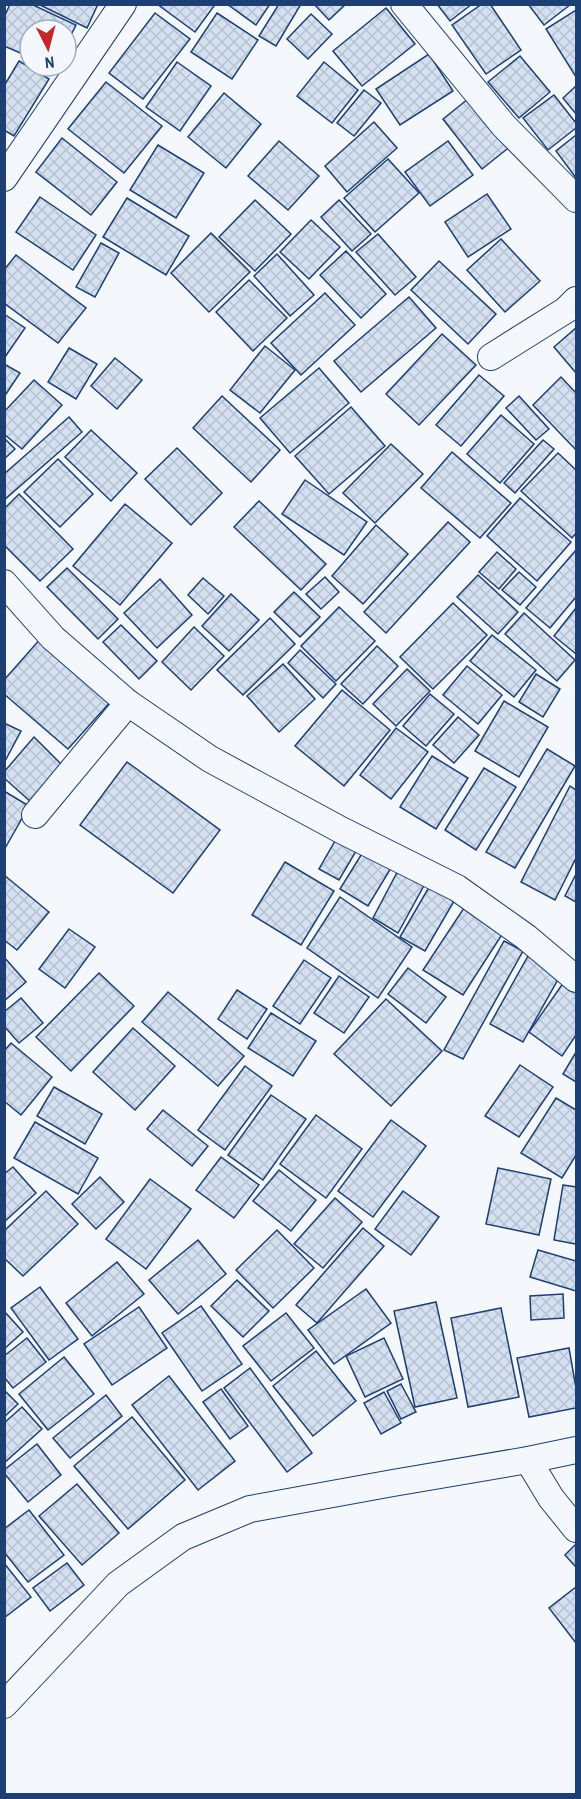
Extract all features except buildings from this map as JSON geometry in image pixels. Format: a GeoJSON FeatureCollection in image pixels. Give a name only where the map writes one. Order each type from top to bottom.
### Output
{"type":"FeatureCollection","features":[{"type":"Feature","properties":{"kind":"street"},"geometry":{"type":"LineString","coordinates":[[4,178],[123,4]]}},
{"type":"Feature","properties":{"kind":"street"},"geometry":{"type":"LineString","coordinates":[[404,4],[504,126],[576,199]]}},
{"type":"Feature","properties":{"kind":"street"},"geometry":{"type":"LineString","coordinates":[[491,357],[566,310],[576,300]]}},
{"type":"Feature","properties":{"kind":"street"},"geometry":{"type":"LineString","coordinates":[[4,583],[53,638],[128,704],[210,759],[341,830],[457,888],[526,938],[576,979]]}},
{"type":"Feature","properties":{"kind":"street"},"geometry":{"type":"LineString","coordinates":[[35,815],[128,704]]}},
{"type":"Feature","properties":{"kind":"street"},"geometry":{"type":"LineString","coordinates":[[4,1705],[118,1584],[183,1537],[250,1509],[528,1461],[576,1450]]}},
{"type":"Feature","properties":{"kind":"street"},"geometry":{"type":"LineString","coordinates":[[528,1461],[551,1498],[576,1529]]}}]}
